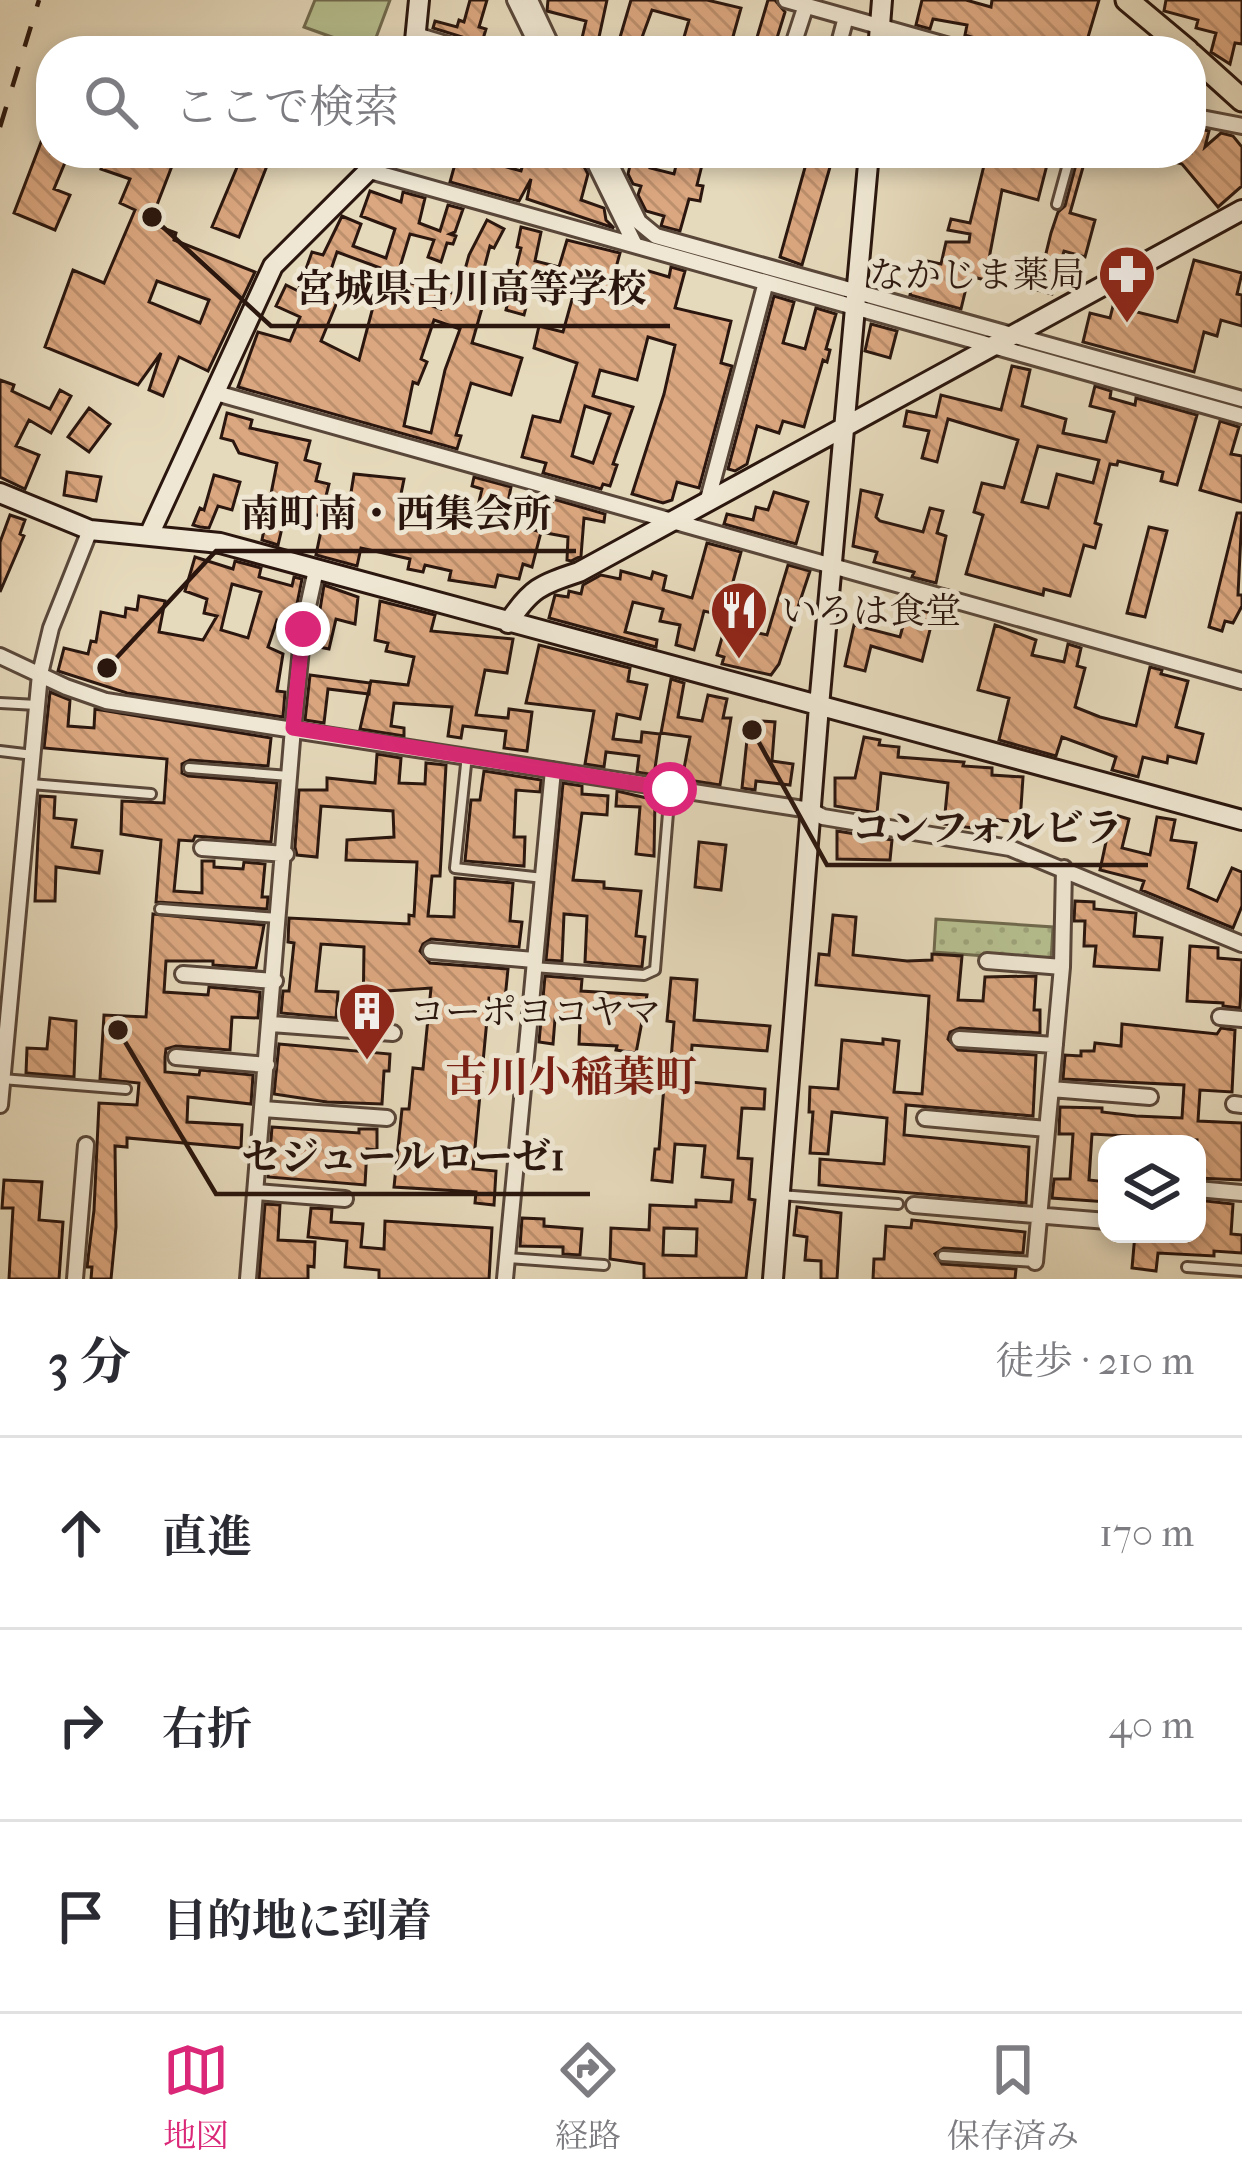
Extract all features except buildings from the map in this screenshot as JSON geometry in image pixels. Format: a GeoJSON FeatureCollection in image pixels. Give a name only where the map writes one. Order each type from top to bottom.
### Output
{"type":"FeatureCollection","features":[{"type":"Feature","properties":{"kind":"main road"},"geometry":{"type":"LineString","coordinates":[[1126,0],[1170,36]]}},
{"type":"Feature","properties":{"kind":"main road"},"geometry":{"type":"LineString","coordinates":[[1206,67],[1242,100]]}},
{"type":"Feature","properties":{"kind":"street"},"geometry":{"type":"LineString","coordinates":[[416,36],[419,0]]}},
{"type":"Feature","properties":{"kind":"street"},"geometry":{"type":"LineString","coordinates":[[515,0],[533,36]]}},
{"type":"Feature","properties":{"kind":"street"},"geometry":{"type":"LineString","coordinates":[[530,0],[547,36]]}},
{"type":"Feature","properties":{"kind":"street"},"geometry":{"type":"LineString","coordinates":[[786,0],[919,36]]}},
{"type":"Feature","properties":{"kind":"street"},"geometry":{"type":"LineString","coordinates":[[879,36],[882,0]]}},
{"type":"Feature","properties":{"kind":"street"},"geometry":{"type":"LineString","coordinates":[[796,36],[806,5]]}},
{"type":"Feature","properties":{"kind":"street"},"geometry":{"type":"LineString","coordinates":[[841,36],[846,17]]}},
{"type":"Feature","properties":{"kind":"street"},"geometry":{"type":"LineString","coordinates":[[1206,119],[1242,126]]}},
{"type":"Feature","properties":{"kind":"street"},"geometry":{"type":"LineString","coordinates":[[151,533],[273,266],[373,168]]}},
{"type":"Feature","properties":{"kind":"street"},"geometry":{"type":"LineString","coordinates":[[597,168],[635,245]]}},
{"type":"Feature","properties":{"kind":"street"},"geometry":{"type":"LineString","coordinates":[[612,168],[647,230],[766,282],[1014,336],[1242,399]]}},
{"type":"Feature","properties":{"kind":"street"},"geometry":{"type":"LineString","coordinates":[[773,1279],[818,706],[868,168]]}},
{"type":"Feature","properties":{"kind":"street"},"geometry":{"type":"LineString","coordinates":[[370,171],[856,300],[994,346],[1242,416]]}},
{"type":"Feature","properties":{"kind":"street"},"geometry":{"type":"LineString","coordinates":[[508,623],[527,594],[539,585],[579,572],[1242,210]]}},
{"type":"Feature","properties":{"kind":"street"},"geometry":{"type":"LineString","coordinates":[[707,502],[766,282]]}},
{"type":"Feature","properties":{"kind":"street"},"geometry":{"type":"LineString","coordinates":[[216,393],[1242,681]]}},
{"type":"Feature","properties":{"kind":"street"},"geometry":{"type":"LineString","coordinates":[[0,493],[89,530],[220,543],[1242,820]]}},
{"type":"Feature","properties":{"kind":"street"},"geometry":{"type":"LineString","coordinates":[[0,1105],[40,674],[51,628],[89,530]]}},
{"type":"Feature","properties":{"kind":"street"},"geometry":{"type":"LineString","coordinates":[[248,1279],[293,728],[303,629],[316,570]]}},
{"type":"Feature","properties":{"kind":"street"},"geometry":{"type":"LineString","coordinates":[[0,656],[106,700],[810,810],[823,817],[979,841],[1064,868],[1242,944]]}},
{"type":"Feature","properties":{"kind":"street"},"geometry":{"type":"LineString","coordinates":[[506,1279],[554,770]]}},
{"type":"Feature","properties":{"kind":"street"},"geometry":{"type":"LineString","coordinates":[[202,848],[286,854]]}},
{"type":"Feature","properties":{"kind":"street"},"geometry":{"type":"LineString","coordinates":[[1035,1262],[1062,967],[1064,868]]}},
{"type":"Feature","properties":{"kind":"street"},"geometry":{"type":"LineString","coordinates":[[430,951],[533,963]]}},
{"type":"Feature","properties":{"kind":"street"},"geometry":{"type":"LineString","coordinates":[[987,961],[1062,967]]}},
{"type":"Feature","properties":{"kind":"street"},"geometry":{"type":"LineString","coordinates":[[183,974],[274,981]]}},
{"type":"Feature","properties":{"kind":"street"},"geometry":{"type":"LineString","coordinates":[[1220,1017],[1242,1019]]}},
{"type":"Feature","properties":{"kind":"street"},"geometry":{"type":"LineString","coordinates":[[271,1024],[393,1034]]}},
{"type":"Feature","properties":{"kind":"street"},"geometry":{"type":"LineString","coordinates":[[959,1039],[1055,1045]]}},
{"type":"Feature","properties":{"kind":"street"},"geometry":{"type":"LineString","coordinates":[[176,1058],[267,1065]]}},
{"type":"Feature","properties":{"kind":"street"},"geometry":{"type":"LineString","coordinates":[[1051,1089],[1150,1097]]}},
{"type":"Feature","properties":{"kind":"street"},"geometry":{"type":"LineString","coordinates":[[263,1109],[387,1118]]}},
{"type":"Feature","properties":{"kind":"street"},"geometry":{"type":"LineString","coordinates":[[925,1118],[1047,1129]]}},
{"type":"Feature","properties":{"kind":"street"},"geometry":{"type":"LineString","coordinates":[[75,1279],[86,1145]]}},
{"type":"Feature","properties":{"kind":"street"},"geometry":{"type":"LineString","coordinates":[[1206,1190],[1242,1192]]}},
{"type":"Feature","properties":{"kind":"street"},"geometry":{"type":"LineString","coordinates":[[256,1192],[345,1199]]}},
{"type":"Feature","properties":{"kind":"street"},"geometry":{"type":"LineString","coordinates":[[906,1204],[1098,1220]]}},
{"type":"Feature","properties":{"kind":"lane"},"geometry":{"type":"LineString","coordinates":[[1057,204],[1067,168]]}},
{"type":"Feature","properties":{"kind":"lane"},"geometry":{"type":"LineString","coordinates":[[0,703],[37,705]]}},
{"type":"Feature","properties":{"kind":"lane"},"geometry":{"type":"LineString","coordinates":[[0,752],[33,754]]}},
{"type":"Feature","properties":{"kind":"lane"},"geometry":{"type":"LineString","coordinates":[[467,755],[455,868],[544,878]]}},
{"type":"Feature","properties":{"kind":"lane"},"geometry":{"type":"LineString","coordinates":[[189,768],[291,777]]}},
{"type":"Feature","properties":{"kind":"lane"},"geometry":{"type":"LineString","coordinates":[[31,784],[151,794]]}},
{"type":"Feature","properties":{"kind":"lane"},"geometry":{"type":"LineString","coordinates":[[533,963],[644,975],[655,970],[670,789]]}},
{"type":"Feature","properties":{"kind":"lane"},"geometry":{"type":"LineString","coordinates":[[160,909],[280,918]]}},
{"type":"Feature","properties":{"kind":"lane"},"geometry":{"type":"LineString","coordinates":[[0,916],[18,917]]}},
{"type":"Feature","properties":{"kind":"lane"},"geometry":{"type":"LineString","coordinates":[[2,1079],[126,1089]]}},
{"type":"Feature","properties":{"kind":"lane"},"geometry":{"type":"LineString","coordinates":[[780,1195],[906,1204]]}},
{"type":"Feature","properties":{"kind":"lane"},"geometry":{"type":"LineString","coordinates":[[943,1256],[1035,1262]]}},
{"type":"Feature","properties":{"kind":"lane"},"geometry":{"type":"LineString","coordinates":[[507,1258],[604,1265]]}},
{"type":"Feature","properties":{"kind":"lane"},"geometry":{"type":"LineString","coordinates":[[1187,1267],[1242,1270]]}},
{"type":"Feature","properties":{"kind":"green space"},"geometry":{"type":"Polygon","coordinates":[[[315,0],[390,0],[377,36],[329,36],[304,27],[315,0]]]}},
{"type":"Feature","properties":{"kind":"green space"},"geometry":{"type":"Polygon","coordinates":[[[936,919],[1053,927],[1051,961],[934,952],[936,919]]]}},
{"type":"Feature","properties":{"kind":"waterway"},"geometry":{"type":"LineString","coordinates":[[634,228],[658,245],[826,290]]}},
{"type":"Feature","properties":{"kind":"waterway"},"geometry":{"type":"LineString","coordinates":[[875,304],[956,326]]}},
{"type":"Feature","properties":{"kind":"waterway"},"geometry":{"type":"LineString","coordinates":[[1210,397],[1242,406]]}},
{"type":"Feature","properties":{"kind":"waterway"},"geometry":{"type":"LineString","coordinates":[[830,811],[996,839]]}},
{"type":"Feature","properties":{"kind":"waterway"},"geometry":{"type":"LineString","coordinates":[[1019,845],[1108,881]]}},
{"type":"Feature","properties":{"kind":"railway"},"geometry":{"type":"LineString","coordinates":[[0,127],[39,0]]}},
{"type":"Feature","properties":{"kind":"place","name":"宮城県古川高等学校"},"geometry":{"type":"Point","coordinates":[152,217]}},
{"type":"Feature","properties":{"kind":"place","name":"なかじま薬局"},"geometry":{"type":"Point","coordinates":[1127,325]}},
{"type":"Feature","properties":{"kind":"place","name":"いろは食堂"},"geometry":{"type":"Point","coordinates":[739,661]}},
{"type":"Feature","properties":{"kind":"place","name":"南町南・西集会所"},"geometry":{"type":"Point","coordinates":[107,668]}},
{"type":"Feature","properties":{"kind":"place","name":"コンフォルビラ"},"geometry":{"type":"Point","coordinates":[752,730]}},
{"type":"Feature","properties":{"kind":"place","name":"セジュールローゼ1"},"geometry":{"type":"Point","coordinates":[118,1030]}},
{"type":"Feature","properties":{"kind":"place","name":"コーポヨコヤマ"},"geometry":{"type":"Point","coordinates":[367,1062]}},
{"type":"Feature","properties":{"kind":"district","name":"古川小稲葉町"},"geometry":{"type":"Point","coordinates":[571,1076]}},
{"type":"Feature","properties":{"kind":"route"},"geometry":{"type":"LineString","coordinates":[[303,629],[293,728],[670,789]]}}]}
